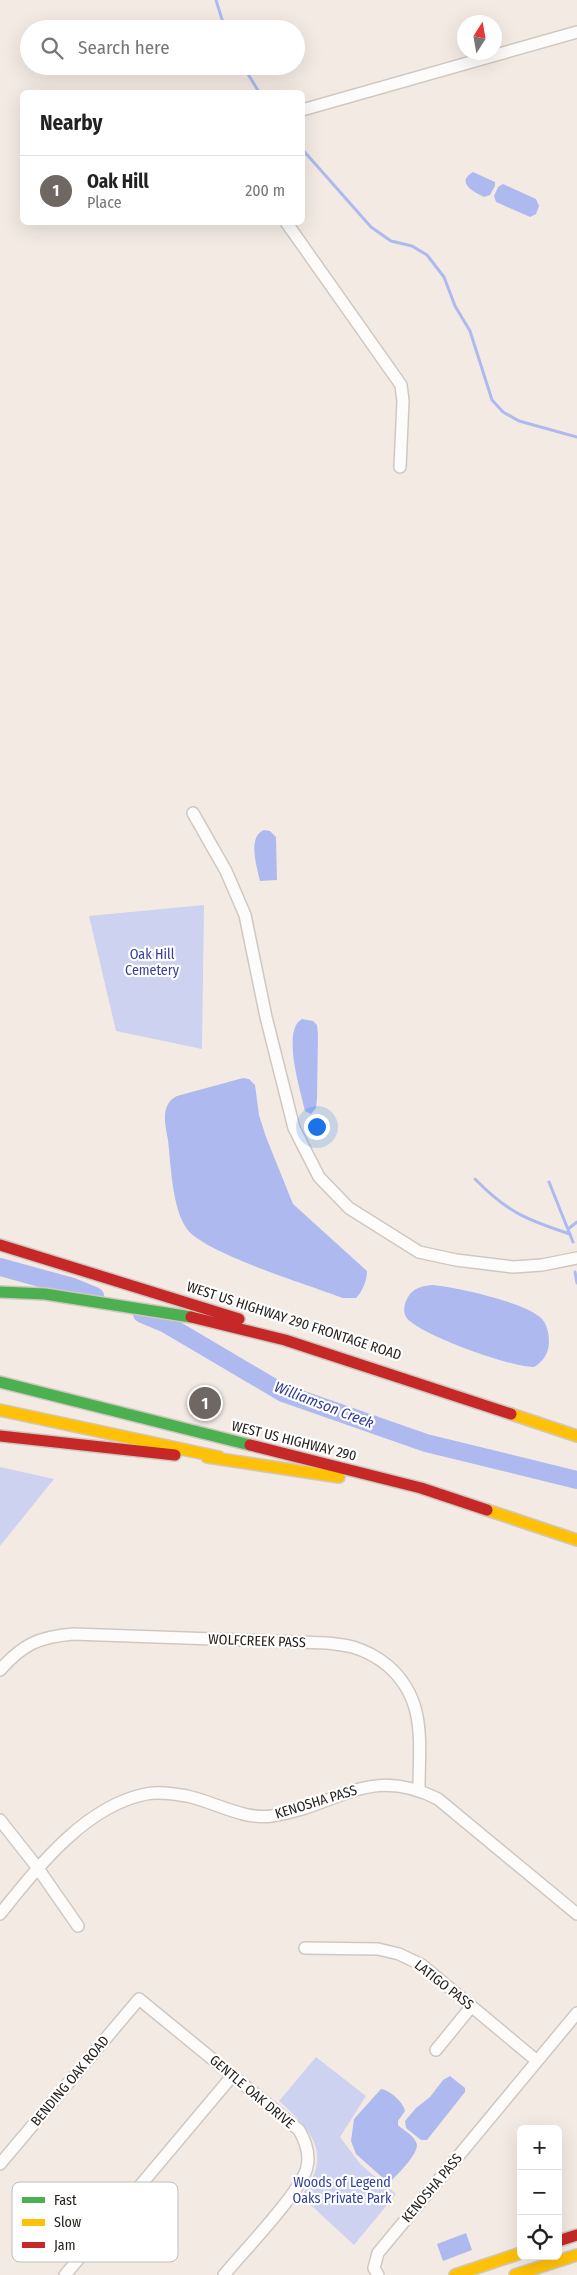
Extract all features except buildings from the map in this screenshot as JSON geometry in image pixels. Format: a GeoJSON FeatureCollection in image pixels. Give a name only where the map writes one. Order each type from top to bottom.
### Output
{"type":"FeatureCollection","features":[{"type":"Feature","properties":{"kind":"main road","name":"WEST US HIGHWAY 290 FRONTAGE ROAD"},"geometry":{"type":"LineString","coordinates":[[0,1246],[282,1332],[577,1428]]}},
{"type":"Feature","properties":{"kind":"main road"},"geometry":{"type":"LineString","coordinates":[[0,1292],[45,1294],[184,1315],[285,1340],[577,1436]]}},
{"type":"Feature","properties":{"kind":"main road","name":"WEST US HIGHWAY 290"},"geometry":{"type":"LineString","coordinates":[[0,1382],[422,1488],[577,1540]]}},
{"type":"Feature","properties":{"kind":"main road"},"geometry":{"type":"LineString","coordinates":[[0,1410],[219,1457]]}},
{"type":"Feature","properties":{"kind":"main road","name":"WEST US HIGHWAY 290"},"geometry":{"type":"LineString","coordinates":[[0,1436],[162,1455],[219,1457],[348,1478],[458,1508],[577,1550]]}},
{"type":"Feature","properties":{"kind":"main road"},"geometry":{"type":"LineString","coordinates":[[562,2240],[577,2235]]}},
{"type":"Feature","properties":{"kind":"main road"},"geometry":{"type":"LineString","coordinates":[[456,2275],[517,2254]]}},
{"type":"Feature","properties":{"kind":"main road"},"geometry":{"type":"LineString","coordinates":[[516,2275],[577,2255]]}},
{"type":"Feature","properties":{"kind":"street"},"geometry":{"type":"LineString","coordinates":[[305,109],[577,32]]}},
{"type":"Feature","properties":{"kind":"street"},"geometry":{"type":"LineString","coordinates":[[288,225],[401,385],[400,467]]}},
{"type":"Feature","properties":{"kind":"street"},"geometry":{"type":"LineString","coordinates":[[193,813],[226,871],[245,915],[268,1026],[294,1128],[319,1177],[349,1208],[419,1252],[456,1260],[513,1267],[542,1265],[577,1258]]}},
{"type":"Feature","properties":{"kind":"street","name":"WOLFCREEK PASS"},"geometry":{"type":"LineString","coordinates":[[0,1670],[25,1647],[46,1637],[65,1635],[327,1643],[354,1647],[377,1658],[396,1674],[412,1696],[418,1716],[420,1740],[419,1789]]}},
{"type":"Feature","properties":{"kind":"street","name":"KENOSHA PASS"},"geometry":{"type":"LineString","coordinates":[[0,1914],[37,1867],[73,1834],[103,1811],[127,1799],[148,1794],[170,1793],[251,1815],[269,1816],[292,1812],[365,1786],[382,1784],[419,1789],[438,1799],[577,1914]]}},
{"type":"Feature","properties":{"kind":"street"},"geometry":{"type":"LineString","coordinates":[[0,1820],[37,1867],[78,1926]]}},
{"type":"Feature","properties":{"kind":"street","name":"LATIGO PASS"},"geometry":{"type":"LineString","coordinates":[[305,1948],[378,1949],[399,1954],[422,1965],[537,2061]]}},
{"type":"Feature","properties":{"kind":"street","name":"GENTLE OAK DRIVE"},"geometry":{"type":"LineString","coordinates":[[139,1999],[299,2130],[305,2140],[308,2160],[304,2176],[298,2186],[224,2275]]}},
{"type":"Feature","properties":{"kind":"street","name":"BENDING OAK ROAD"},"geometry":{"type":"LineString","coordinates":[[0,2164],[139,1999]]}},
{"type":"Feature","properties":{"kind":"street"},"geometry":{"type":"LineString","coordinates":[[436,2050],[471,2007]]}},
{"type":"Feature","properties":{"kind":"street","name":"KENOSHA PASS"},"geometry":{"type":"LineString","coordinates":[[378,2275],[374,2268],[378,2254],[577,2013]]}},
{"type":"Feature","properties":{"kind":"street"},"geometry":{"type":"LineString","coordinates":[[143,2182],[233,2075]]}},
{"type":"Feature","properties":{"kind":"street"},"geometry":{"type":"LineString","coordinates":[[65,2275],[76,2262]]}},
{"type":"Feature","properties":{"kind":"green space","name":"Oak Hill Cemetery"},"geometry":{"type":"Polygon","coordinates":[[[204,905],[202,1049],[116,1031],[89,916],[204,905]]]}},
{"type":"Feature","properties":{"kind":"green space"},"geometry":{"type":"Polygon","coordinates":[[[0,1467],[54,1479],[0,1546],[0,1467]]]}},
{"type":"Feature","properties":{"kind":"green space","name":"Woods of Legend Oaks Private Park"},"geometry":{"type":"Polygon","coordinates":[[[316,2057],[366,2096],[340,2137],[361,2165],[396,2194],[354,2245],[301,2196],[311,2181],[316,2168],[315,2144],[301,2122],[279,2101],[316,2057]]]}},
{"type":"Feature","properties":{"kind":"water"},"geometry":{"type":"Polygon","coordinates":[[[473,172],[495,182],[490,195],[484,197],[468,187],[466,180],[473,172]]]}},
{"type":"Feature","properties":{"kind":"water"},"geometry":{"type":"Polygon","coordinates":[[[503,184],[536,199],[539,206],[536,214],[530,217],[496,202],[494,196],[498,187],[503,184]]]}},
{"type":"Feature","properties":{"kind":"water"},"geometry":{"type":"Polygon","coordinates":[[[264,830],[270,831],[276,837],[277,880],[260,881],[254,851],[256,838],[264,830]]]}},
{"type":"Feature","properties":{"kind":"water"},"geometry":{"type":"Polygon","coordinates":[[[302,1019],[313,1021],[317,1025],[318,1035],[317,1099],[316,1108],[311,1114],[305,1111],[294,1062],[293,1035],[296,1025],[302,1019]]]}},
{"type":"Feature","properties":{"kind":"water"},"geometry":{"type":"Polygon","coordinates":[[[243,1078],[249,1079],[255,1085],[259,1115],[266,1137],[293,1204],[367,1271],[364,1286],[356,1298],[343,1298],[235,1258],[197,1238],[187,1229],[182,1220],[175,1198],[166,1128],[165,1115],[168,1104],[177,1096],[243,1078]]]}},
{"type":"Feature","properties":{"kind":"water"},"geometry":{"type":"Polygon","coordinates":[[[432,1285],[489,1296],[531,1311],[542,1319],[547,1328],[549,1346],[545,1357],[534,1367],[507,1362],[446,1341],[414,1324],[405,1315],[406,1301],[414,1290],[432,1285]]]}},
{"type":"Feature","properties":{"kind":"water"},"geometry":{"type":"Polygon","coordinates":[[[450,2076],[465,2088],[465,2092],[427,2140],[421,2140],[406,2128],[405,2121],[416,2108],[430,2097],[443,2080],[450,2076]]]}},
{"type":"Feature","properties":{"kind":"water"},"geometry":{"type":"Polygon","coordinates":[[[381,2089],[392,2094],[402,2104],[405,2111],[398,2121],[398,2125],[413,2137],[417,2146],[408,2163],[391,2181],[383,2178],[356,2154],[351,2141],[354,2119],[381,2089]]]}},
{"type":"Feature","properties":{"kind":"water"},"geometry":{"type":"Polygon","coordinates":[[[466,2233],[472,2250],[443,2261],[437,2244],[466,2233]]]}},
{"type":"Feature","properties":{"kind":"waterway"},"geometry":{"type":"LineString","coordinates":[[216,0],[222,20]]}},
{"type":"Feature","properties":{"kind":"waterway"},"geometry":{"type":"LineString","coordinates":[[249,75],[258,90]]}},
{"type":"Feature","properties":{"kind":"waterway"},"geometry":{"type":"LineString","coordinates":[[305,152],[371,227],[391,241],[412,246],[427,255],[444,277],[455,306],[470,331],[492,400],[503,412],[519,421],[577,437]]}},
{"type":"Feature","properties":{"kind":"waterway"},"geometry":{"type":"LineString","coordinates":[[475,1179],[497,1200],[518,1214],[570,1234]]}},
{"type":"Feature","properties":{"kind":"waterway"},"geometry":{"type":"LineString","coordinates":[[549,1182],[573,1242]]}},
{"type":"Feature","properties":{"kind":"waterway"},"geometry":{"type":"LineString","coordinates":[[568,1229],[577,1222]]}},
{"type":"Feature","properties":{"kind":"waterway","name":"Williamson Creek"},"geometry":{"type":"LineString","coordinates":[[0,1267],[73,1287],[95,1296]]}},
{"type":"Feature","properties":{"kind":"waterway"},"geometry":{"type":"LineString","coordinates":[[575,1272],[577,1283]]}},
{"type":"Feature","properties":{"kind":"waterway","name":"Williamson Creek"},"geometry":{"type":"LineString","coordinates":[[142,1314],[166,1324],[283,1393],[426,1443],[577,1480]]}},
{"type":"Feature","properties":{"kind":"traffic: fast"},"geometry":{"type":"LineString","coordinates":[[0,1292],[45,1294],[191,1317]]}},
{"type":"Feature","properties":{"kind":"traffic: fast"},"geometry":{"type":"LineString","coordinates":[[0,1382],[250,1445]]}},
{"type":"Feature","properties":{"kind":"traffic: slow"},"geometry":{"type":"LineString","coordinates":[[0,1410],[219,1457]]}},
{"type":"Feature","properties":{"kind":"traffic: slow"},"geometry":{"type":"LineString","coordinates":[[511,1414],[577,1436]]}},
{"type":"Feature","properties":{"kind":"traffic: slow"},"geometry":{"type":"LineString","coordinates":[[207,1457],[339,1477]]}},
{"type":"Feature","properties":{"kind":"traffic: slow"},"geometry":{"type":"LineString","coordinates":[[487,1510],[577,1540]]}},
{"type":"Feature","properties":{"kind":"traffic: slow"},"geometry":{"type":"LineString","coordinates":[[455,2275],[517,2254]]}},
{"type":"Feature","properties":{"kind":"traffic: slow"},"geometry":{"type":"LineString","coordinates":[[515,2275],[577,2255]]}},
{"type":"Feature","properties":{"kind":"traffic: jam"},"geometry":{"type":"LineString","coordinates":[[0,1245],[239,1319]]}},
{"type":"Feature","properties":{"kind":"traffic: jam"},"geometry":{"type":"LineString","coordinates":[[191,1317],[285,1340],[511,1414]]}},
{"type":"Feature","properties":{"kind":"traffic: jam"},"geometry":{"type":"LineString","coordinates":[[0,1436],[175,1455]]}},
{"type":"Feature","properties":{"kind":"traffic: jam"},"geometry":{"type":"LineString","coordinates":[[250,1445],[421,1488],[487,1510]]}},
{"type":"Feature","properties":{"kind":"traffic: jam"},"geometry":{"type":"LineString","coordinates":[[562,2240],[577,2235]]}},
{"type":"Feature","properties":{"kind":"place","name":"Oak Hill"},"geometry":{"type":"Point","coordinates":[205,1403]}}]}
